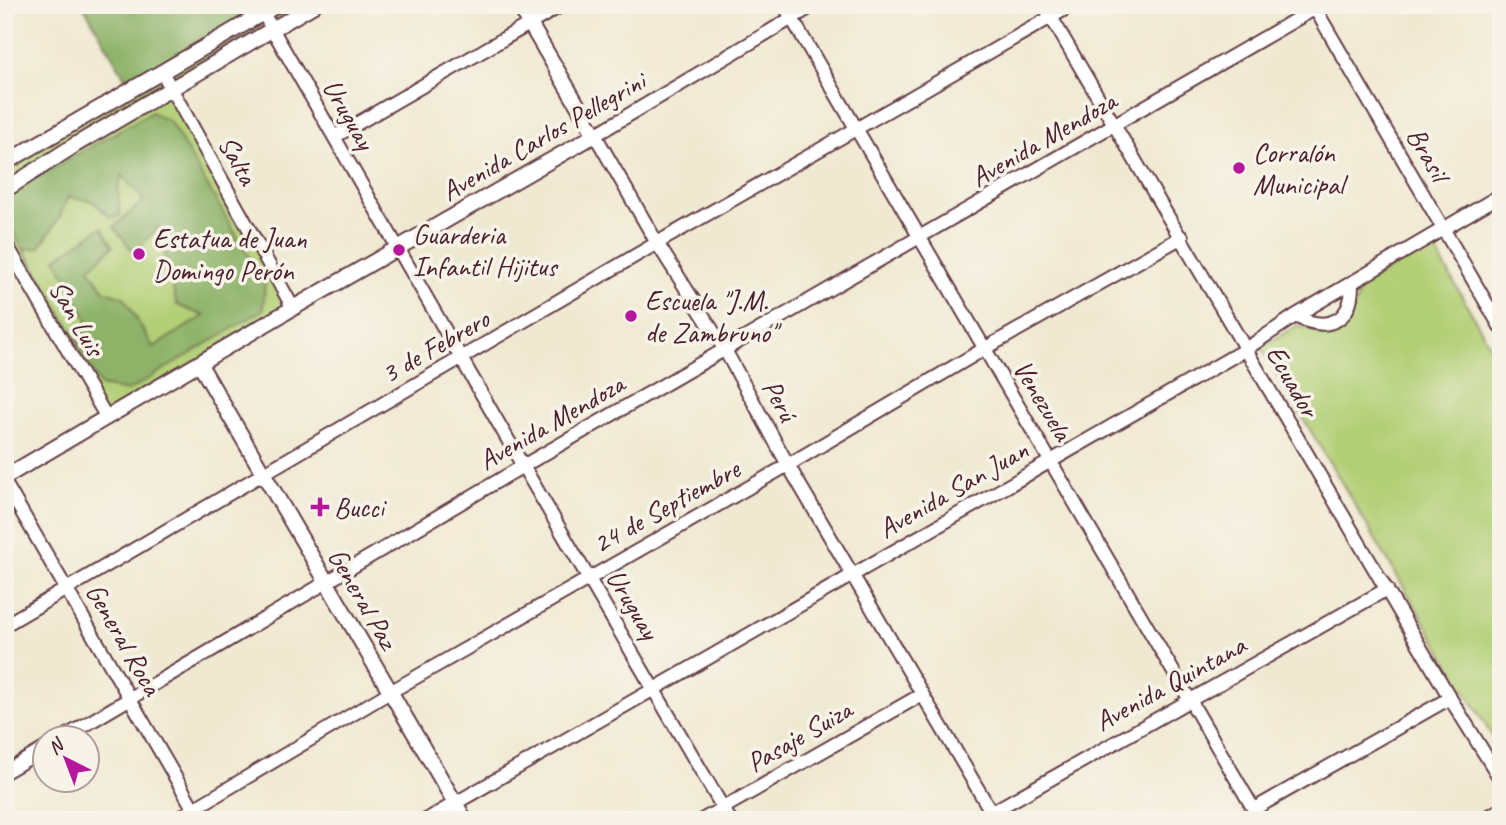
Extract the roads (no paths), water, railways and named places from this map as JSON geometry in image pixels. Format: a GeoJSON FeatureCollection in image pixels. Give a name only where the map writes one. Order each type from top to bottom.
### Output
{"type":"FeatureCollection","features":[{"type":"Feature","properties":{"kind":"street"},"geometry":{"type":"LineString","coordinates":[[5,163],[277,5]]}},
{"type":"Feature","properties":{"kind":"street"},"geometry":{"type":"LineString","coordinates":[[5,190],[75,145],[314,5]]}},
{"type":"Feature","properties":{"kind":"street","name":"Perú"},"geometry":{"type":"LineString","coordinates":[[519,5],[657,243],[724,350],[788,466],[994,816]]}},
{"type":"Feature","properties":{"kind":"street"},"geometry":{"type":"LineString","coordinates":[[334,137],[562,5]]}},
{"type":"Feature","properties":{"kind":"street","name":"Venezuela"},"geometry":{"type":"LineString","coordinates":[[784,5],[1257,814]]}},
{"type":"Feature","properties":{"kind":"street","name":"Avenida Carlos Pellegrini"},"geometry":{"type":"LineString","coordinates":[[5,477],[814,5]]}},
{"type":"Feature","properties":{"kind":"street","name":"Ecuador"},"geometry":{"type":"LineString","coordinates":[[1044,5],[1450,698],[1501,780]]}},
{"type":"Feature","properties":{"kind":"street","name":"3 de Febrero"},"geometry":{"type":"LineString","coordinates":[[5,625],[657,243],[1072,5]]}},
{"type":"Feature","properties":{"kind":"street","name":"Avenida Mendoza"},"geometry":{"type":"LineString","coordinates":[[85,724],[523,466],[1116,126],[1316,6]]}},
{"type":"Feature","properties":{"kind":"street","name":"Brasil"},"geometry":{"type":"LineString","coordinates":[[1316,6],[1501,328]]}},
{"type":"Feature","properties":{"kind":"street","name":"Uruguay"},"geometry":{"type":"LineString","coordinates":[[263,13],[730,820]]}},
{"type":"Feature","properties":{"kind":"street","name":"Salta"},"geometry":{"type":"LineString","coordinates":[[162,72],[293,307]]}},
{"type":"Feature","properties":{"kind":"street","name":"Avenida San Juan"},"geometry":{"type":"LineString","coordinates":[[426,820],[1246,349],[1295,316],[1501,195]]}},
{"type":"Feature","properties":{"kind":"street","name":"24 de Septiembre"},"geometry":{"type":"LineString","coordinates":[[175,820],[197,814],[390,692],[788,466],[984,349],[1182,237]]}},
{"type":"Feature","properties":{"kind":"street","name":"San Luis"},"geometry":{"type":"LineString","coordinates":[[5,242],[107,418]]}},
{"type":"Feature","properties":{"kind":"street"},"geometry":{"type":"LineString","coordinates":[[1295,316],[1319,325],[1335,322],[1348,309],[1352,282]]}},
{"type":"Feature","properties":{"kind":"street","name":"General Paz"},"geometry":{"type":"LineString","coordinates":[[199,363],[466,820]]}},
{"type":"Feature","properties":{"kind":"street","name":"General Roca"},"geometry":{"type":"LineString","coordinates":[[5,483],[197,814]]}},
{"type":"Feature","properties":{"kind":"street","name":"Avenida Quintana"},"geometry":{"type":"LineString","coordinates":[[978,820],[994,816],[1189,700],[1387,589]]}},
{"type":"Feature","properties":{"kind":"street","name":"Pasaje Suiza"},"geometry":{"type":"LineString","coordinates":[[702,820],[921,695]]}},
{"type":"Feature","properties":{"kind":"street"},"geometry":{"type":"LineString","coordinates":[[1257,814],[1450,698]]}},
{"type":"Feature","properties":{"kind":"street"},"geometry":{"type":"LineString","coordinates":[[5,772],[32,756]]}},
{"type":"Feature","properties":{"kind":"street"},"geometry":{"type":"LineString","coordinates":[[1483,820],[1501,810]]}},
{"type":"Feature","properties":{"kind":"place","name":"Corralón Municipal"},"geometry":{"type":"Point","coordinates":[1239,168]}},
{"type":"Feature","properties":{"kind":"place","name":"Guarderia Infantil Hijitus"},"geometry":{"type":"Point","coordinates":[399,250]}},
{"type":"Feature","properties":{"kind":"place","name":"Estatua de Juan Domingo Perón"},"geometry":{"type":"Point","coordinates":[139,254]}},
{"type":"Feature","properties":{"kind":"place","name":"Escuela \"J.M. de Zambruno\""},"geometry":{"type":"Point","coordinates":[631,316]}},
{"type":"Feature","properties":{"kind":"place","name":"Bucci"},"geometry":{"type":"Point","coordinates":[320,507]}}]}
